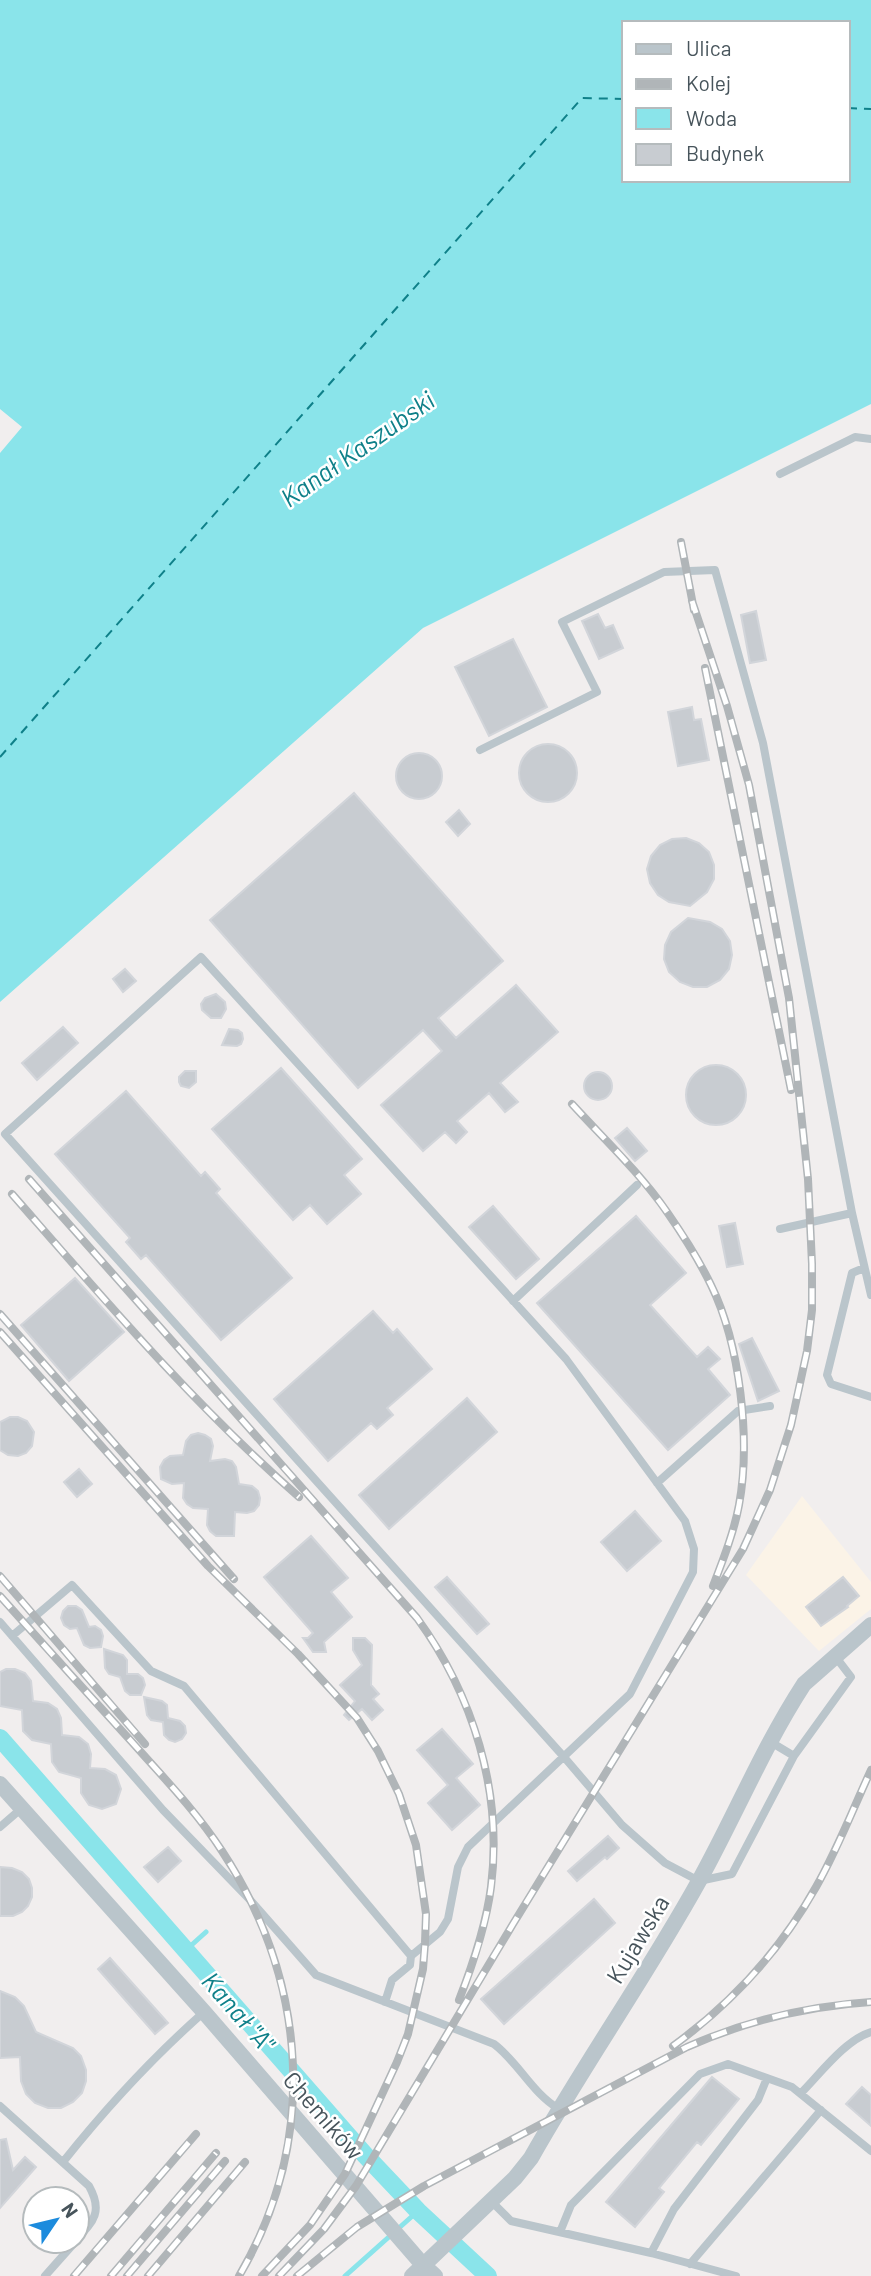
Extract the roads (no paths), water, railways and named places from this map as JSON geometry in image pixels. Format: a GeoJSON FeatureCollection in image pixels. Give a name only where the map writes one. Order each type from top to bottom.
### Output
{"type":"FeatureCollection","features":[{"type":"Feature","properties":{"kind":"street","name":"Kujawska"},"geometry":{"type":"LineString","coordinates":[[423,2272],[440,2250],[515,2178],[531,2158],[699,1881],[769,1741],[804,1684],[835,1656],[869,1631]]}},
{"type":"Feature","properties":{"kind":"street","name":"Chemików"},"geometry":{"type":"LineString","coordinates":[[0,1784],[204,2012],[386,2222],[423,2272]]}},
{"type":"Feature","properties":{"kind":"lane"},"geometry":{"type":"LineString","coordinates":[[780,474],[855,437],[871,439]]}},
{"type":"Feature","properties":{"kind":"lane"},"geometry":{"type":"LineString","coordinates":[[480,750],[597,692],[562,622],[664,572],[715,570],[762,743],[852,1213],[871,1294]]}},
{"type":"Feature","properties":{"kind":"lane"},"geometry":{"type":"LineString","coordinates":[[411,1955],[440,1932],[448,1919],[458,1867],[468,1847],[564,1758],[630,1694],[693,1572],[694,1549],[684,1521],[566,1359],[201,957],[2,1136],[564,1758],[622,1825],[664,1863],[699,1881],[732,1874],[794,1756],[851,1677],[835,1656]]}},
{"type":"Feature","properties":{"kind":"lane"},"geometry":{"type":"LineString","coordinates":[[513,1301],[637,1185]]}},
{"type":"Feature","properties":{"kind":"lane"},"geometry":{"type":"LineString","coordinates":[[780,1229],[852,1213]]}},
{"type":"Feature","properties":{"kind":"lane"},"geometry":{"type":"LineString","coordinates":[[864,1268],[852,1273],[827,1375],[831,1384],[871,1397]]}},
{"type":"Feature","properties":{"kind":"lane"},"geometry":{"type":"LineString","coordinates":[[657,1483],[738,1411],[770,1406]]}},
{"type":"Feature","properties":{"kind":"lane"},"geometry":{"type":"LineString","coordinates":[[12,1636],[72,1585],[151,1671],[184,1686],[411,1955],[410,1965],[392,1980],[386,2002]]}},
{"type":"Feature","properties":{"kind":"lane"},"geometry":{"type":"LineString","coordinates":[[0,1622],[163,1810],[251,1901],[316,1975],[494,2044],[540,2094],[559,2109]]}},
{"type":"Feature","properties":{"kind":"lane"},"geometry":{"type":"LineString","coordinates":[[769,1741],[794,1756]]}},
{"type":"Feature","properties":{"kind":"lane"},"geometry":{"type":"LineString","coordinates":[[0,1827],[22,1808]]}},
{"type":"Feature","properties":{"kind":"lane"},"geometry":{"type":"LineString","coordinates":[[63,2162],[161,2050],[204,2012]]}},
{"type":"Feature","properties":{"kind":"lane"},"geometry":{"type":"LineString","coordinates":[[801,2093],[850,2043],[860,2035],[871,2032]]}},
{"type":"Feature","properties":{"kind":"lane"},"geometry":{"type":"LineString","coordinates":[[560,2232],[570,2205],[699,2074],[728,2064],[792,2087],[871,2151]]}},
{"type":"Feature","properties":{"kind":"lane"},"geometry":{"type":"LineString","coordinates":[[651,2253],[674,2209],[758,2100],[767,2078]]}},
{"type":"Feature","properties":{"kind":"lane"},"geometry":{"type":"LineString","coordinates":[[0,2106],[88,2185]]}},
{"type":"Feature","properties":{"kind":"lane"},"geometry":{"type":"LineString","coordinates":[[690,2264],[821,2110]]}},
{"type":"Feature","properties":{"kind":"lane"},"geometry":{"type":"LineString","coordinates":[[91,2189],[95,2196],[91,2223]]}},
{"type":"Feature","properties":{"kind":"lane"},"geometry":{"type":"LineString","coordinates":[[491,2201],[511,2221],[651,2253],[736,2276]]}},
{"type":"Feature","properties":{"kind":"lane"},"geometry":{"type":"LineString","coordinates":[[45,2276],[63,2255]]}},
{"type":"Feature","properties":{"kind":"water","name":"Kanał Kaszubski"},"geometry":{"type":"Polygon","coordinates":[[[0,0],[871,0],[871,404],[423,628],[0,1002],[0,453],[22,427],[0,409],[0,0]]]}},
{"type":"Feature","properties":{"kind":"waterway","name":"Kanał \"A\""},"geometry":{"type":"LineString","coordinates":[[0,1738],[365,2155],[418,2211],[488,2276]]}},
{"type":"Feature","properties":{"kind":"waterway"},"geometry":{"type":"LineString","coordinates":[[186,1950],[206,1932]]}},
{"type":"Feature","properties":{"kind":"waterway"},"geometry":{"type":"LineString","coordinates":[[345,2276],[418,2211]]}},
{"type":"Feature","properties":{"kind":"railway"},"geometry":{"type":"LineString","coordinates":[[681,542],[694,610]]}},
{"type":"Feature","properties":{"kind":"railway"},"geometry":{"type":"LineString","coordinates":[[279,2276],[324,2229],[356,2186],[743,1549],[770,1490],[791,1425],[807,1351],[812,1310],[812,1264],[808,1179],[789,998],[749,785],[727,706],[692,601]]}},
{"type":"Feature","properties":{"kind":"railway"},"geometry":{"type":"LineString","coordinates":[[705,668],[791,1090]]}},
{"type":"Feature","properties":{"kind":"railway"},"geometry":{"type":"LineString","coordinates":[[572,1104],[634,1170],[673,1221],[711,1285],[729,1335],[740,1393],[744,1452],[739,1505],[713,1586]]}},
{"type":"Feature","properties":{"kind":"railway"},"geometry":{"type":"LineString","coordinates":[[29,1179],[417,1618],[454,1679],[480,1745],[488,1780],[494,1851],[486,1916],[459,2000]]}},
{"type":"Feature","properties":{"kind":"railway"},"geometry":{"type":"LineString","coordinates":[[12,1194],[186,1388],[299,1497]]}},
{"type":"Feature","properties":{"kind":"railway"},"geometry":{"type":"LineString","coordinates":[[0,1314],[234,1579]]}},
{"type":"Feature","properties":{"kind":"railway"},"geometry":{"type":"LineString","coordinates":[[0,1332],[208,1566],[298,1654],[357,1718],[378,1751],[399,1794],[416,1845],[426,1914],[425,1943],[423,1969],[408,2034],[345,2174],[310,2225],[262,2276]]}},
{"type":"Feature","properties":{"kind":"railway"},"geometry":{"type":"LineString","coordinates":[[0,1576],[145,1744]]}},
{"type":"Feature","properties":{"kind":"railway"},"geometry":{"type":"LineString","coordinates":[[0,1596],[201,1822],[222,1851],[251,1901],[272,1954],[286,2007],[293,2062],[291,2116],[282,2171],[265,2224],[239,2276]]}},
{"type":"Feature","properties":{"kind":"railway"},"geometry":{"type":"LineString","coordinates":[[673,2046],[735,1994],[787,1933],[824,1873],[871,1770]]}},
{"type":"Feature","properties":{"kind":"railway"},"geometry":{"type":"LineString","coordinates":[[297,2276],[357,2227],[424,2186],[687,2047],[777,2016],[823,2007],[871,2002]]}},
{"type":"Feature","properties":{"kind":"railway"},"geometry":{"type":"LineString","coordinates":[[74,2276],[196,2134]]}},
{"type":"Feature","properties":{"kind":"railway"},"geometry":{"type":"LineString","coordinates":[[111,2276],[216,2153]]}},
{"type":"Feature","properties":{"kind":"railway"},"geometry":{"type":"LineString","coordinates":[[127,2276],[225,2161]]}},
{"type":"Feature","properties":{"kind":"railway"},"geometry":{"type":"LineString","coordinates":[[148,2276],[245,2162]]}}]}
